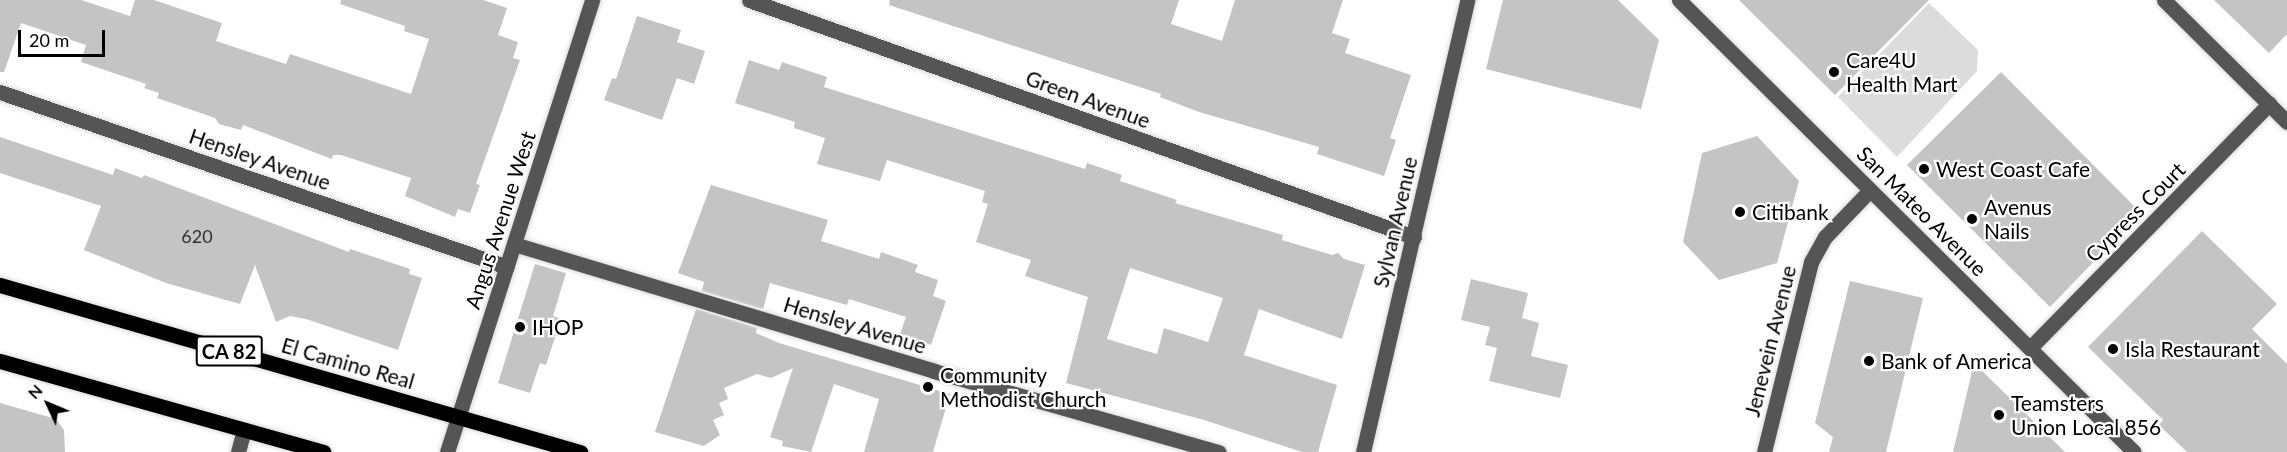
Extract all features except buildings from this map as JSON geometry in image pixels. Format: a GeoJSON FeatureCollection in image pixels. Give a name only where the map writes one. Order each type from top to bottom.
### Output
{"type":"FeatureCollection","features":[{"type":"Feature","properties":{"kind":"main road","name":"El Camino Real"},"geometry":{"type":"LineString","coordinates":[[0,285],[580,452]]}},
{"type":"Feature","properties":{"kind":"main road"},"geometry":{"type":"LineString","coordinates":[[0,361],[323,452]]}},
{"type":"Feature","properties":{"kind":"street","name":"Angus Avenue West"},"geometry":{"type":"LineString","coordinates":[[447,452],[592,0]]}},
{"type":"Feature","properties":{"kind":"street","name":"Green Avenue"},"geometry":{"type":"LineString","coordinates":[[749,0],[1414,237]]}},
{"type":"Feature","properties":{"kind":"street","name":"Sylvan Avenue"},"geometry":{"type":"LineString","coordinates":[[1363,452],[1467,0]]}},
{"type":"Feature","properties":{"kind":"street","name":"San Mateo Avenue"},"geometry":{"type":"LineString","coordinates":[[1679,0],[2134,452]]}},
{"type":"Feature","properties":{"kind":"street"},"geometry":{"type":"LineString","coordinates":[[2164,0],[2287,122]]}},
{"type":"Feature","properties":{"kind":"street","name":"Hensley Avenue"},"geometry":{"type":"LineString","coordinates":[[0,92],[507,267]]}},
{"type":"Feature","properties":{"kind":"street","name":"Cypress Court"},"geometry":{"type":"LineString","coordinates":[[2030,348],[2270,104]]}},
{"type":"Feature","properties":{"kind":"street","name":"Jenevein Avenue"},"geometry":{"type":"LineString","coordinates":[[1764,452],[1811,262],[1825,237],[1870,190]]}},
{"type":"Feature","properties":{"kind":"street","name":"Hensley Avenue"},"geometry":{"type":"LineString","coordinates":[[514,244],[934,371],[1219,452]]}},
{"type":"Feature","properties":{"kind":"street"},"geometry":{"type":"LineString","coordinates":[[238,452],[244,430]]}},
{"type":"Feature","properties":{"kind":"shaded area"},"geometry":{"type":"Polygon","coordinates":[[[1929,3],[1978,50],[1977,71],[1897,157],[1838,97],[1929,3]]]}},
{"type":"Feature","properties":{"kind":"place","name":"Care4U Health Mart"},"geometry":{"type":"Point","coordinates":[1834,72]}},
{"type":"Feature","properties":{"kind":"place","name":"West Coast Cafe"},"geometry":{"type":"Point","coordinates":[1924,169]}},
{"type":"Feature","properties":{"kind":"place","name":"Citibank"},"geometry":{"type":"Point","coordinates":[1740,212]}},
{"type":"Feature","properties":{"kind":"place","name":"Avenus Nails"},"geometry":{"type":"Point","coordinates":[1972,219]}},
{"type":"Feature","properties":{"kind":"place","name":"IHOP"},"geometry":{"type":"Point","coordinates":[520,327]}},
{"type":"Feature","properties":{"kind":"place","name":"Isla Restaurant"},"geometry":{"type":"Point","coordinates":[2113,349]}},
{"type":"Feature","properties":{"kind":"place","name":"Bank of America"},"geometry":{"type":"Point","coordinates":[1869,361]}},
{"type":"Feature","properties":{"kind":"place","name":"Community Methodist Church"},"geometry":{"type":"Point","coordinates":[928,387]}},
{"type":"Feature","properties":{"kind":"place","name":"Teamsters Union Local 856"},"geometry":{"type":"Point","coordinates":[1999,415]}}]}
